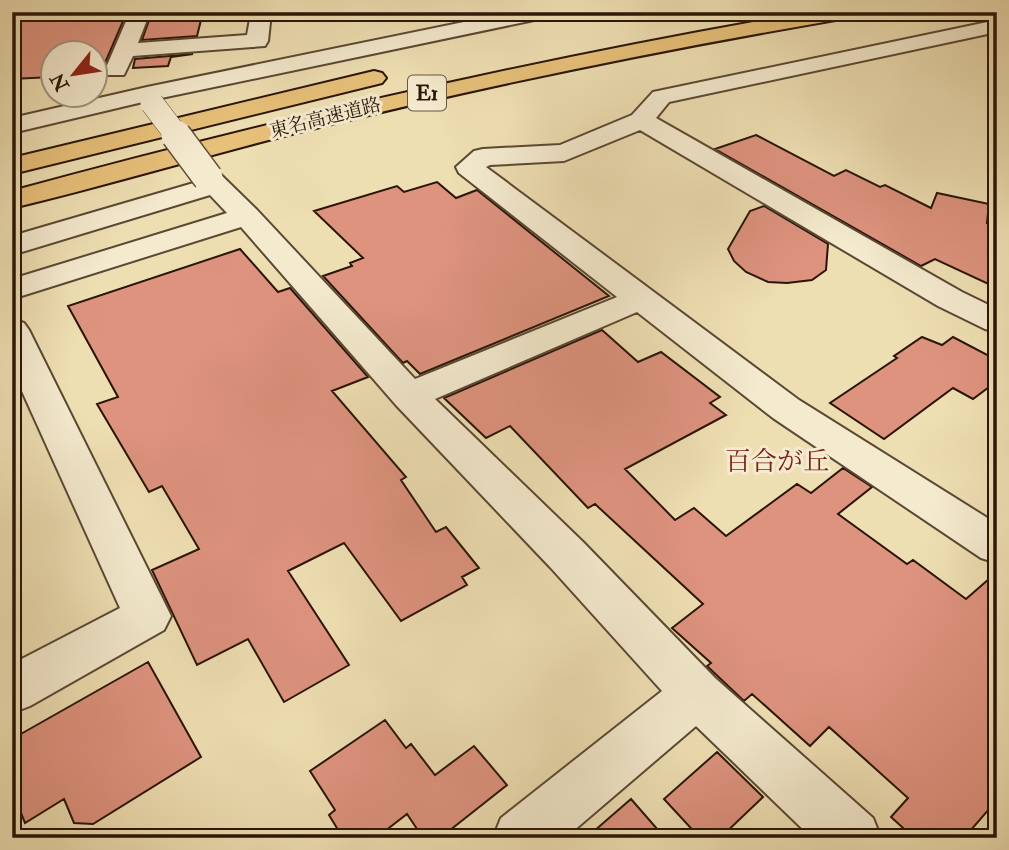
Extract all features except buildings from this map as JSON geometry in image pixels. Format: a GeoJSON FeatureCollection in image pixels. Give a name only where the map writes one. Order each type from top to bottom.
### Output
{"type":"FeatureCollection","features":[{"type":"Feature","properties":{"kind":"highway","name":"東名高速道路"},"geometry":{"type":"LineString","coordinates":[[12,200],[264,131],[386,102],[618,51],[847,12]]}},
{"type":"Feature","properties":{"kind":"highway","name":"東名高速道路"},"geometry":{"type":"LineString","coordinates":[[12,166],[258,104],[392,74]]}},
{"type":"Feature","properties":{"kind":"street"},"geometry":{"type":"LineString","coordinates":[[12,14],[19,12]]}},
{"type":"Feature","properties":{"kind":"street"},"geometry":{"type":"LineString","coordinates":[[111,103],[106,92],[141,12]]}},
{"type":"Feature","properties":{"kind":"street"},"geometry":{"type":"LineString","coordinates":[[125,50],[257,41],[261,13],[225,12]]}},
{"type":"Feature","properties":{"kind":"street"},"geometry":{"type":"LineString","coordinates":[[12,126],[111,103],[149,99],[544,12]]}},
{"type":"Feature","properties":{"kind":"street"},"geometry":{"type":"LineString","coordinates":[[997,26],[661,97],[641,120],[564,153],[483,157],[469,167],[786,409],[997,546]]}},
{"type":"Feature","properties":{"kind":"street"},"geometry":{"type":"LineString","coordinates":[[149,99],[212,182],[247,216],[409,396],[567,555],[697,694],[853,838]]}},
{"type":"Feature","properties":{"kind":"street"},"geometry":{"type":"LineString","coordinates":[[641,120],[950,299],[997,322]]}},
{"type":"Feature","properties":{"kind":"street"},"geometry":{"type":"LineString","coordinates":[[12,246],[212,182]]}},
{"type":"Feature","properties":{"kind":"street"},"geometry":{"type":"LineString","coordinates":[[12,289],[247,216]]}},
{"type":"Feature","properties":{"kind":"street"},"geometry":{"type":"LineString","coordinates":[[409,396],[640,299]]}},
{"type":"Feature","properties":{"kind":"street"},"geometry":{"type":"LineString","coordinates":[[12,330],[147,616],[12,690]]}},
{"type":"Feature","properties":{"kind":"street"},"geometry":{"type":"LineString","coordinates":[[521,838],[697,694]]}},
{"type":"Feature","properties":{"kind":"district","name":"百合が丘"},"geometry":{"type":"Point","coordinates":[777,461]}}]}
